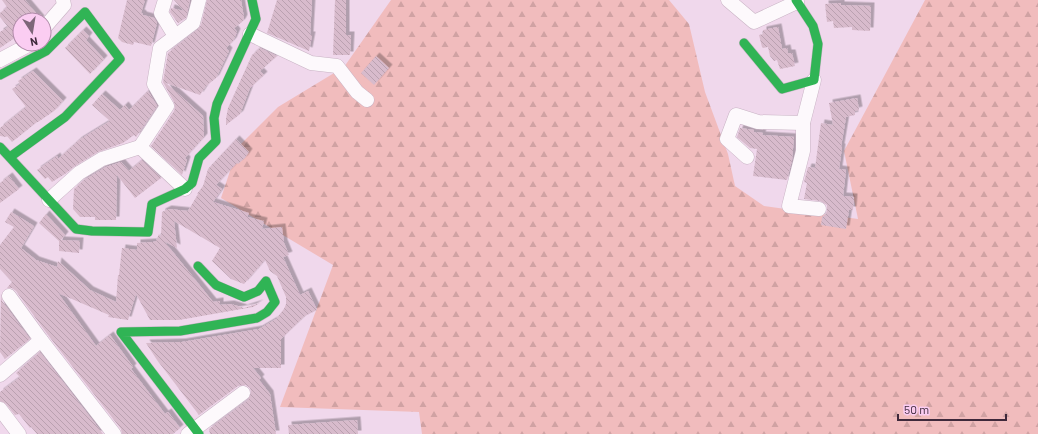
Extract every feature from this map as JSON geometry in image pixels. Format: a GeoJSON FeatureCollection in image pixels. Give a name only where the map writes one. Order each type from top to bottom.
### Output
{"type":"FeatureCollection","features":[{"type":"Feature","properties":{"kind":"street"},"geometry":{"type":"LineString","coordinates":[[52,19],[64,6],[63,0]]}},
{"type":"Feature","properties":{"kind":"street"},"geometry":{"type":"LineString","coordinates":[[165,0],[161,13],[175,36]]}},
{"type":"Feature","properties":{"kind":"street"},"geometry":{"type":"LineString","coordinates":[[48,200],[79,173],[102,158],[140,147],[167,106],[154,84],[160,48],[193,23],[199,0]]}},
{"type":"Feature","properties":{"kind":"street"},"geometry":{"type":"LineString","coordinates":[[0,147],[76,229],[92,232],[148,232],[152,204],[185,189],[192,182],[199,158],[216,140],[214,118],[217,104],[256,19],[252,0]]}},
{"type":"Feature","properties":{"kind":"street"},"geometry":{"type":"LineString","coordinates":[[728,0],[754,22],[797,1],[813,26],[818,44],[814,80],[803,123],[803,151],[789,206],[819,209]]}},
{"type":"Feature","properties":{"kind":"street"},"geometry":{"type":"LineString","coordinates":[[0,75],[46,51],[85,12],[120,59],[65,116],[10,158]]}},
{"type":"Feature","properties":{"kind":"street"},"geometry":{"type":"LineString","coordinates":[[250,34],[311,63],[337,66],[357,92],[367,100]]}},
{"type":"Feature","properties":{"kind":"street"},"geometry":{"type":"LineString","coordinates":[[744,43],[782,90],[814,80]]}},
{"type":"Feature","properties":{"kind":"street"},"geometry":{"type":"LineString","coordinates":[[0,60],[15,52]]}},
{"type":"Feature","properties":{"kind":"street"},"geometry":{"type":"LineString","coordinates":[[747,157],[726,139],[736,115],[758,122],[803,123]]}},
{"type":"Feature","properties":{"kind":"street"},"geometry":{"type":"LineString","coordinates":[[140,147],[185,189]]}},
{"type":"Feature","properties":{"kind":"street"},"geometry":{"type":"LineString","coordinates":[[198,266],[216,285],[244,297],[258,291],[266,281],[275,302],[267,312],[257,318],[180,331],[121,332],[194,432],[243,392]]}},
{"type":"Feature","properties":{"kind":"street"},"geometry":{"type":"LineString","coordinates":[[9,296],[114,434]]}},
{"type":"Feature","properties":{"kind":"street"},"geometry":{"type":"LineString","coordinates":[[0,376],[41,340]]}},
{"type":"Feature","properties":{"kind":"street"},"geometry":{"type":"LineString","coordinates":[[0,409],[19,434]]}},
{"type":"Feature","properties":{"kind":"green space"},"geometry":{"type":"Polygon","coordinates":[[[391,0],[669,0],[689,24],[705,92],[728,154],[735,186],[764,206],[858,219],[844,151],[925,0],[1038,0],[1038,434],[422,434],[419,412],[280,407],[333,265],[221,198],[238,147],[278,107],[344,67],[391,0]]]}},
{"type":"Feature","properties":{"kind":"building"},"geometry":{"type":"Polygon","coordinates":[[[2,0],[25,0],[35,12],[12,12],[12,40],[0,48],[0,32],[8,27],[0,17],[0,13],[7,7],[2,0]]]}},
{"type":"Feature","properties":{"kind":"building"},"geometry":{"type":"Polygon","coordinates":[[[127,0],[145,0],[141,13],[154,18],[157,23],[151,46],[134,42],[133,45],[122,42],[118,38],[127,0]]]}},
{"type":"Feature","properties":{"kind":"building"},"geometry":{"type":"Polygon","coordinates":[[[174,0],[190,0],[186,18],[178,23],[170,12],[171,8],[184,11],[174,0]]]}},
{"type":"Feature","properties":{"kind":"building"},"geometry":{"type":"Polygon","coordinates":[[[207,0],[241,0],[244,18],[242,22],[234,28],[237,32],[233,41],[226,48],[229,51],[216,78],[206,86],[200,95],[166,83],[203,116],[204,137],[185,158],[187,160],[182,175],[151,146],[174,111],[175,107],[174,102],[163,82],[168,53],[201,25],[207,0]]]}},
{"type":"Feature","properties":{"kind":"building"},"geometry":{"type":"Polygon","coordinates":[[[277,0],[312,0],[310,35],[312,35],[309,51],[267,33],[277,0]]]}},
{"type":"Feature","properties":{"kind":"building"},"geometry":{"type":"Polygon","coordinates":[[[335,0],[346,0],[346,35],[351,35],[350,55],[333,55],[335,0]]]}},
{"type":"Feature","properties":{"kind":"building"},"geometry":{"type":"Polygon","coordinates":[[[841,3],[841,5],[871,6],[870,31],[852,30],[852,27],[834,28],[833,21],[827,22],[825,4],[841,3]]]}},
{"type":"Feature","properties":{"kind":"building"},"geometry":{"type":"Polygon","coordinates":[[[778,27],[782,49],[787,48],[788,53],[792,53],[795,66],[780,69],[777,60],[774,61],[770,56],[768,47],[762,47],[759,35],[763,34],[763,30],[778,27]]]}},
{"type":"Feature","properties":{"kind":"building"},"geometry":{"type":"Polygon","coordinates":[[[83,30],[89,36],[86,40],[104,59],[90,74],[65,48],[83,30]]]}},
{"type":"Feature","properties":{"kind":"building"},"geometry":{"type":"Polygon","coordinates":[[[260,48],[277,56],[260,71],[264,75],[250,88],[240,114],[226,125],[228,108],[252,55],[260,48]]]}},
{"type":"Feature","properties":{"kind":"building"},"geometry":{"type":"Polygon","coordinates":[[[376,56],[389,68],[374,85],[361,73],[376,56]]]}},
{"type":"Feature","properties":{"kind":"building"},"geometry":{"type":"Polygon","coordinates":[[[33,71],[63,101],[54,111],[37,122],[12,142],[7,136],[0,136],[0,128],[26,107],[12,89],[20,84],[18,81],[33,71]]]}},
{"type":"Feature","properties":{"kind":"building"},"geometry":{"type":"Polygon","coordinates":[[[148,91],[157,106],[136,137],[134,135],[123,143],[98,152],[52,182],[48,177],[45,179],[37,170],[57,156],[58,159],[79,140],[110,121],[92,105],[102,94],[120,110],[125,105],[129,110],[148,91]]]}},
{"type":"Feature","properties":{"kind":"building"},"geometry":{"type":"Polygon","coordinates":[[[857,98],[859,110],[855,111],[855,115],[846,117],[839,169],[846,170],[843,196],[854,197],[853,210],[849,210],[846,229],[821,225],[822,217],[826,214],[827,205],[820,201],[804,199],[807,183],[804,182],[808,167],[815,168],[821,123],[833,125],[829,103],[857,98]]]}},
{"type":"Feature","properties":{"kind":"building"},"geometry":{"type":"Polygon","coordinates":[[[740,128],[754,130],[754,132],[763,133],[762,135],[794,137],[792,160],[787,180],[753,176],[757,149],[750,148],[737,137],[740,128]]]}},
{"type":"Feature","properties":{"kind":"building"},"geometry":{"type":"Polygon","coordinates":[[[236,139],[249,152],[245,158],[238,164],[237,163],[216,185],[222,189],[213,202],[249,213],[247,217],[264,221],[262,229],[282,227],[284,243],[289,255],[283,257],[300,295],[308,291],[317,310],[305,316],[281,339],[281,368],[253,368],[261,378],[259,380],[270,394],[276,434],[210,434],[209,429],[248,400],[251,392],[250,388],[246,385],[238,386],[199,415],[157,360],[146,343],[182,342],[259,329],[276,319],[286,304],[286,297],[277,276],[270,271],[265,260],[244,284],[231,279],[212,261],[220,248],[174,221],[177,248],[164,241],[213,302],[220,301],[220,305],[231,304],[244,308],[260,303],[253,307],[179,320],[150,320],[136,294],[128,320],[108,317],[109,315],[58,293],[96,346],[110,335],[133,367],[131,369],[165,414],[168,412],[180,428],[173,434],[122,434],[121,429],[16,291],[12,288],[7,288],[12,282],[0,269],[0,245],[14,227],[5,222],[11,212],[34,226],[21,248],[36,260],[57,267],[58,261],[90,290],[116,302],[122,248],[137,250],[137,243],[156,241],[159,234],[161,237],[162,212],[168,209],[188,211],[203,186],[208,169],[236,139]]]}},
{"type":"Feature","properties":{"kind":"building"},"geometry":{"type":"Polygon","coordinates":[[[142,160],[161,178],[135,198],[117,175],[116,220],[95,220],[95,217],[80,217],[73,209],[74,189],[84,180],[106,167],[121,162],[129,171],[142,160]]]}},
{"type":"Feature","properties":{"kind":"building"},"geometry":{"type":"Polygon","coordinates":[[[9,176],[19,189],[0,203],[0,183],[9,176]]]}},
{"type":"Feature","properties":{"kind":"building"},"geometry":{"type":"Polygon","coordinates":[[[46,214],[65,235],[61,240],[80,241],[79,253],[59,251],[59,241],[39,223],[46,214]]]}},
{"type":"Feature","properties":{"kind":"building"},"geometry":{"type":"Polygon","coordinates":[[[1,294],[2,301],[30,339],[5,359],[0,352],[1,294]]]}},
{"type":"Feature","properties":{"kind":"building"},"geometry":{"type":"Polygon","coordinates":[[[40,352],[103,434],[37,434],[19,414],[15,415],[6,404],[0,401],[0,392],[20,377],[16,373],[40,352]]]}},
{"type":"Feature","properties":{"kind":"building"},"geometry":{"type":"Polygon","coordinates":[[[357,420],[358,434],[289,434],[288,425],[357,420]]]}},
{"type":"Feature","properties":{"kind":"traffic: fast"},"geometry":{"type":"LineString","coordinates":[[0,147],[76,229],[92,231],[148,232],[152,204],[185,189],[192,183],[199,158],[216,141],[214,118],[217,104],[256,19],[252,0]]}},
{"type":"Feature","properties":{"kind":"traffic: fast"},"geometry":{"type":"LineString","coordinates":[[744,43],[782,89],[814,80],[818,44],[813,26],[796,0]]}},
{"type":"Feature","properties":{"kind":"traffic: fast"},"geometry":{"type":"LineString","coordinates":[[0,75],[46,51],[85,12],[120,59],[65,117],[10,157]]}},
{"type":"Feature","properties":{"kind":"traffic: fast"},"geometry":{"type":"LineString","coordinates":[[198,266],[216,285],[244,297],[258,291],[266,281],[275,302],[267,312],[257,318],[180,331],[121,332],[199,434]]}}]}
